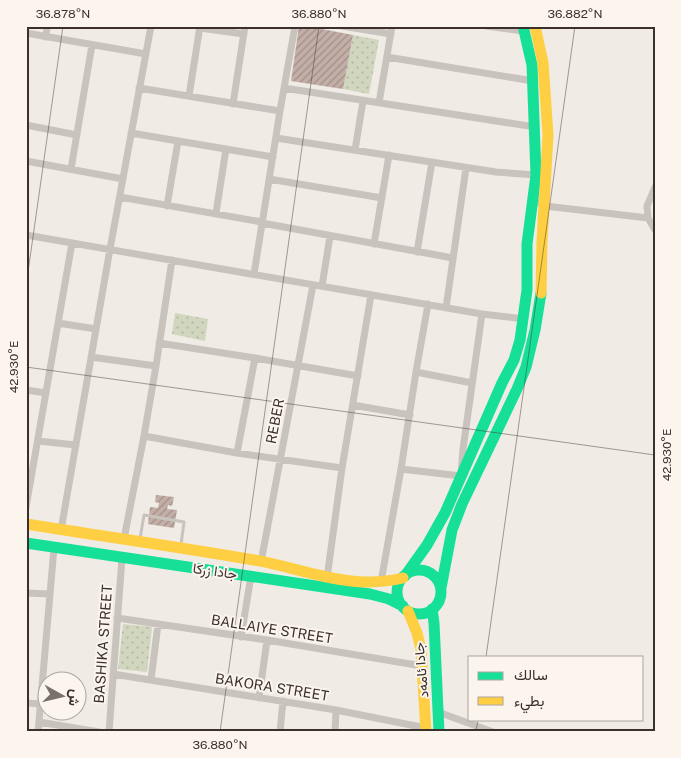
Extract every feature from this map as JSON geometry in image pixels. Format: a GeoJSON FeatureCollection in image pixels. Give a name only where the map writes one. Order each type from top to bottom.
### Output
{"type":"FeatureCollection","features":[{"type":"Feature","properties":{"kind":"main road"},"geometry":{"type":"LineString","coordinates":[[527,28],[543,63],[548,135],[541,294],[533,341],[526,367],[517,389],[462,504],[452,530],[439,601],[432,610],[421,614],[415,613],[406,609],[400,602],[398,592],[400,582],[427,545],[446,514],[502,383],[514,360],[520,340],[527,290],[527,244],[536,175],[533,81],[527,28]]}},
{"type":"Feature","properties":{"kind":"main road","name":"جادا زرکا"},"geometry":{"type":"LineString","coordinates":[[26,524],[212,553],[261,562],[327,578],[356,582],[381,582],[404,577]]}},
{"type":"Feature","properties":{"kind":"main road","name":"جادا زرکا"},"geometry":{"type":"LineString","coordinates":[[26,543],[370,594],[389,599],[406,609]]}},
{"type":"Feature","properties":{"kind":"main road"},"geometry":{"type":"LineString","coordinates":[[209,570],[212,553]]}},
{"type":"Feature","properties":{"kind":"main road"},"geometry":{"type":"LineString","coordinates":[[404,577],[414,571],[429,572],[436,579],[440,588]]}},
{"type":"Feature","properties":{"kind":"main road","name":"جادا ئامەد"},"geometry":{"type":"LineString","coordinates":[[406,609],[421,649],[426,730]]}},
{"type":"Feature","properties":{"kind":"main road","name":"جادا ئامەد"},"geometry":{"type":"LineString","coordinates":[[432,610],[439,732]]}},
{"type":"Feature","properties":{"kind":"street"},"geometry":{"type":"LineString","coordinates":[[46,37],[47,26]]}},
{"type":"Feature","properties":{"kind":"street"},"geometry":{"type":"LineString","coordinates":[[61,530],[151,26]]}},
{"type":"Feature","properties":{"kind":"street"},"geometry":{"type":"LineString","coordinates":[[233,104],[245,26]]}},
{"type":"Feature","properties":{"kind":"street"},"geometry":{"type":"LineString","coordinates":[[254,274],[295,26]]}},
{"type":"Feature","properties":{"kind":"street"},"geometry":{"type":"LineString","coordinates":[[342,26],[392,30],[379,103]]}},
{"type":"Feature","properties":{"kind":"street"},"geometry":{"type":"LineString","coordinates":[[486,26],[527,28]]}},
{"type":"Feature","properties":{"kind":"street"},"geometry":{"type":"LineString","coordinates":[[189,96],[200,27],[244,34]]}},
{"type":"Feature","properties":{"kind":"street"},"geometry":{"type":"LineString","coordinates":[[26,33],[146,54]]}},
{"type":"Feature","properties":{"kind":"street"},"geometry":{"type":"LineString","coordinates":[[71,169],[92,45]]}},
{"type":"Feature","properties":{"kind":"street"},"geometry":{"type":"LineString","coordinates":[[387,57],[533,81]]}},
{"type":"Feature","properties":{"kind":"street"},"geometry":{"type":"LineString","coordinates":[[140,88],[280,111]]}},
{"type":"Feature","properties":{"kind":"street"},"geometry":{"type":"LineString","coordinates":[[284,88],[535,128]]}},
{"type":"Feature","properties":{"kind":"street"},"geometry":{"type":"LineString","coordinates":[[354,150],[364,101]]}},
{"type":"Feature","properties":{"kind":"street"},"geometry":{"type":"LineString","coordinates":[[26,125],[77,135]]}},
{"type":"Feature","properties":{"kind":"street"},"geometry":{"type":"LineString","coordinates":[[131,133],[272,157]]}},
{"type":"Feature","properties":{"kind":"street"},"geometry":{"type":"LineString","coordinates":[[276,138],[466,168],[536,175]]}},
{"type":"Feature","properties":{"kind":"street"},"geometry":{"type":"LineString","coordinates":[[167,206],[178,141]]}},
{"type":"Feature","properties":{"kind":"street"},"geometry":{"type":"LineString","coordinates":[[216,213],[226,149]]}},
{"type":"Feature","properties":{"kind":"street"},"geometry":{"type":"LineString","coordinates":[[374,244],[389,155]]}},
{"type":"Feature","properties":{"kind":"street"},"geometry":{"type":"LineString","coordinates":[[26,161],[123,179]]}},
{"type":"Feature","properties":{"kind":"street"},"geometry":{"type":"LineString","coordinates":[[418,252],[432,162]]}},
{"type":"Feature","properties":{"kind":"street"},"geometry":{"type":"LineString","coordinates":[[446,308],[466,168]]}},
{"type":"Feature","properties":{"kind":"street"},"geometry":{"type":"LineString","coordinates":[[269,179],[382,198]]}},
{"type":"Feature","properties":{"kind":"street"},"geometry":{"type":"LineString","coordinates":[[655,187],[648,206],[648,218],[655,230]]}},
{"type":"Feature","properties":{"kind":"street"},"geometry":{"type":"LineString","coordinates":[[120,197],[216,213],[453,258]]}},
{"type":"Feature","properties":{"kind":"street"},"geometry":{"type":"LineString","coordinates":[[532,199],[545,206],[648,218]]}},
{"type":"Feature","properties":{"kind":"street"},"geometry":{"type":"LineString","coordinates":[[26,235],[446,308],[524,319]]}},
{"type":"Feature","properties":{"kind":"street"},"geometry":{"type":"LineString","coordinates":[[322,286],[330,236]]}},
{"type":"Feature","properties":{"kind":"street"},"geometry":{"type":"LineString","coordinates":[[26,507],[72,243]]}},
{"type":"Feature","properties":{"kind":"street"},"geometry":{"type":"LineString","coordinates":[[124,539],[144,436],[172,260]]}},
{"type":"Feature","properties":{"kind":"street","name":"REBER"},"geometry":{"type":"LineString","coordinates":[[261,562],[313,284]]}},
{"type":"Feature","properties":{"kind":"street"},"geometry":{"type":"LineString","coordinates":[[327,578],[342,468],[371,295]]}},
{"type":"Feature","properties":{"kind":"street"},"geometry":{"type":"LineString","coordinates":[[381,582],[428,304]]}},
{"type":"Feature","properties":{"kind":"street"},"geometry":{"type":"LineString","coordinates":[[401,469],[461,476],[462,449],[482,314]]}},
{"type":"Feature","properties":{"kind":"street"},"geometry":{"type":"LineString","coordinates":[[58,323],[96,329]]}},
{"type":"Feature","properties":{"kind":"street"},"geometry":{"type":"LineString","coordinates":[[159,342],[358,376]]}},
{"type":"Feature","properties":{"kind":"street"},"geometry":{"type":"LineString","coordinates":[[91,357],[156,366]]}},
{"type":"Feature","properties":{"kind":"street"},"geometry":{"type":"LineString","coordinates":[[237,453],[255,358]]}},
{"type":"Feature","properties":{"kind":"street"},"geometry":{"type":"LineString","coordinates":[[416,372],[472,383]]}},
{"type":"Feature","properties":{"kind":"street"},"geometry":{"type":"LineString","coordinates":[[26,390],[46,393]]}},
{"type":"Feature","properties":{"kind":"street"},"geometry":{"type":"LineString","coordinates":[[353,405],[410,415]]}},
{"type":"Feature","properties":{"kind":"street"},"geometry":{"type":"LineString","coordinates":[[144,436],[237,453],[342,468]]}},
{"type":"Feature","properties":{"kind":"street"},"geometry":{"type":"LineString","coordinates":[[38,440],[76,445]]}},
{"type":"Feature","properties":{"kind":"street"},"geometry":{"type":"LineString","coordinates":[[44,670],[54,548]]}},
{"type":"Feature","properties":{"kind":"street","name":"BASHIKA STREET"},"geometry":{"type":"LineString","coordinates":[[109,732],[122,558]]}},
{"type":"Feature","properties":{"kind":"street"},"geometry":{"type":"LineString","coordinates":[[241,637],[251,576]]}},
{"type":"Feature","properties":{"kind":"street"},"geometry":{"type":"LineString","coordinates":[[26,593],[50,594]]}},
{"type":"Feature","properties":{"kind":"street","name":"BALLAIYE STREET"},"geometry":{"type":"LineString","coordinates":[[117,618],[267,640],[422,666]]}},
{"type":"Feature","properties":{"kind":"street"},"geometry":{"type":"LineString","coordinates":[[150,680],[158,624]]}},
{"type":"Feature","properties":{"kind":"street"},"geometry":{"type":"LineString","coordinates":[[259,698],[267,640]]}},
{"type":"Feature","properties":{"kind":"street","name":"BAKORA STREET"},"geometry":{"type":"LineString","coordinates":[[113,674],[336,710],[426,730]]}},
{"type":"Feature","properties":{"kind":"street"},"geometry":{"type":"LineString","coordinates":[[280,732],[282,702]]}},
{"type":"Feature","properties":{"kind":"street"},"geometry":{"type":"LineString","coordinates":[[335,732],[336,710]]}},
{"type":"Feature","properties":{"kind":"street"},"geometry":{"type":"LineString","coordinates":[[438,712],[493,732]]}},
{"type":"Feature","properties":{"kind":"street"},"geometry":{"type":"LineString","coordinates":[[38,732],[39,722],[99,732]]}},
{"type":"Feature","properties":{"kind":"lane"},"geometry":{"type":"LineString","coordinates":[[139,542],[144,515],[184,522],[180,548]]}},
{"type":"Feature","properties":{"kind":"green space"},"geometry":{"type":"Polygon","coordinates":[[[353,35],[379,40],[369,94],[343,89],[353,35]]]}},
{"type":"Feature","properties":{"kind":"green space"},"geometry":{"type":"Polygon","coordinates":[[[175,313],[208,319],[205,341],[172,334],[175,313]]]}},
{"type":"Feature","properties":{"kind":"green space"},"geometry":{"type":"Polygon","coordinates":[[[123,624],[152,627],[147,672],[118,669],[123,624]]]}},
{"type":"Feature","properties":{"kind":"building"},"geometry":{"type":"Polygon","coordinates":[[[299,26],[353,35],[343,89],[291,81],[299,26]]]}},
{"type":"Feature","properties":{"kind":"building"},"geometry":{"type":"Polygon","coordinates":[[[156,495],[174,497],[172,506],[168,505],[167,509],[177,510],[174,528],[148,524],[150,507],[158,508],[159,503],[155,502],[156,495]]]}},
{"type":"Feature","properties":{"kind":"traffic: fast"},"geometry":{"type":"LineString","coordinates":[[405,576],[427,545],[445,513],[514,360],[520,340],[527,290],[527,244],[536,175],[532,65],[523,26]]}},
{"type":"Feature","properties":{"kind":"traffic: fast"},"geometry":{"type":"LineString","coordinates":[[441,588],[452,530],[462,504],[526,367],[541,293]]}},
{"type":"Feature","properties":{"kind":"traffic: fast"},"geometry":{"type":"LineString","coordinates":[[26,543],[370,594],[389,599],[403,606]]}},
{"type":"Feature","properties":{"kind":"traffic: fast"},"geometry":{"type":"LineString","coordinates":[[419,570],[431,574],[437,580],[441,592],[437,604],[431,610],[419,614],[407,610],[401,604],[397,592],[401,580],[407,574],[419,570]]}},
{"type":"Feature","properties":{"kind":"traffic: fast"},"geometry":{"type":"LineString","coordinates":[[432,609],[439,732]]}},
{"type":"Feature","properties":{"kind":"traffic: slow"},"geometry":{"type":"LineString","coordinates":[[535,26],[543,63],[548,135],[541,293]]}},
{"type":"Feature","properties":{"kind":"traffic: slow"},"geometry":{"type":"LineString","coordinates":[[26,524],[254,560],[346,580],[364,582],[403,578]]}},
{"type":"Feature","properties":{"kind":"traffic: slow"},"geometry":{"type":"LineString","coordinates":[[408,611],[421,649],[426,732]]}}]}
